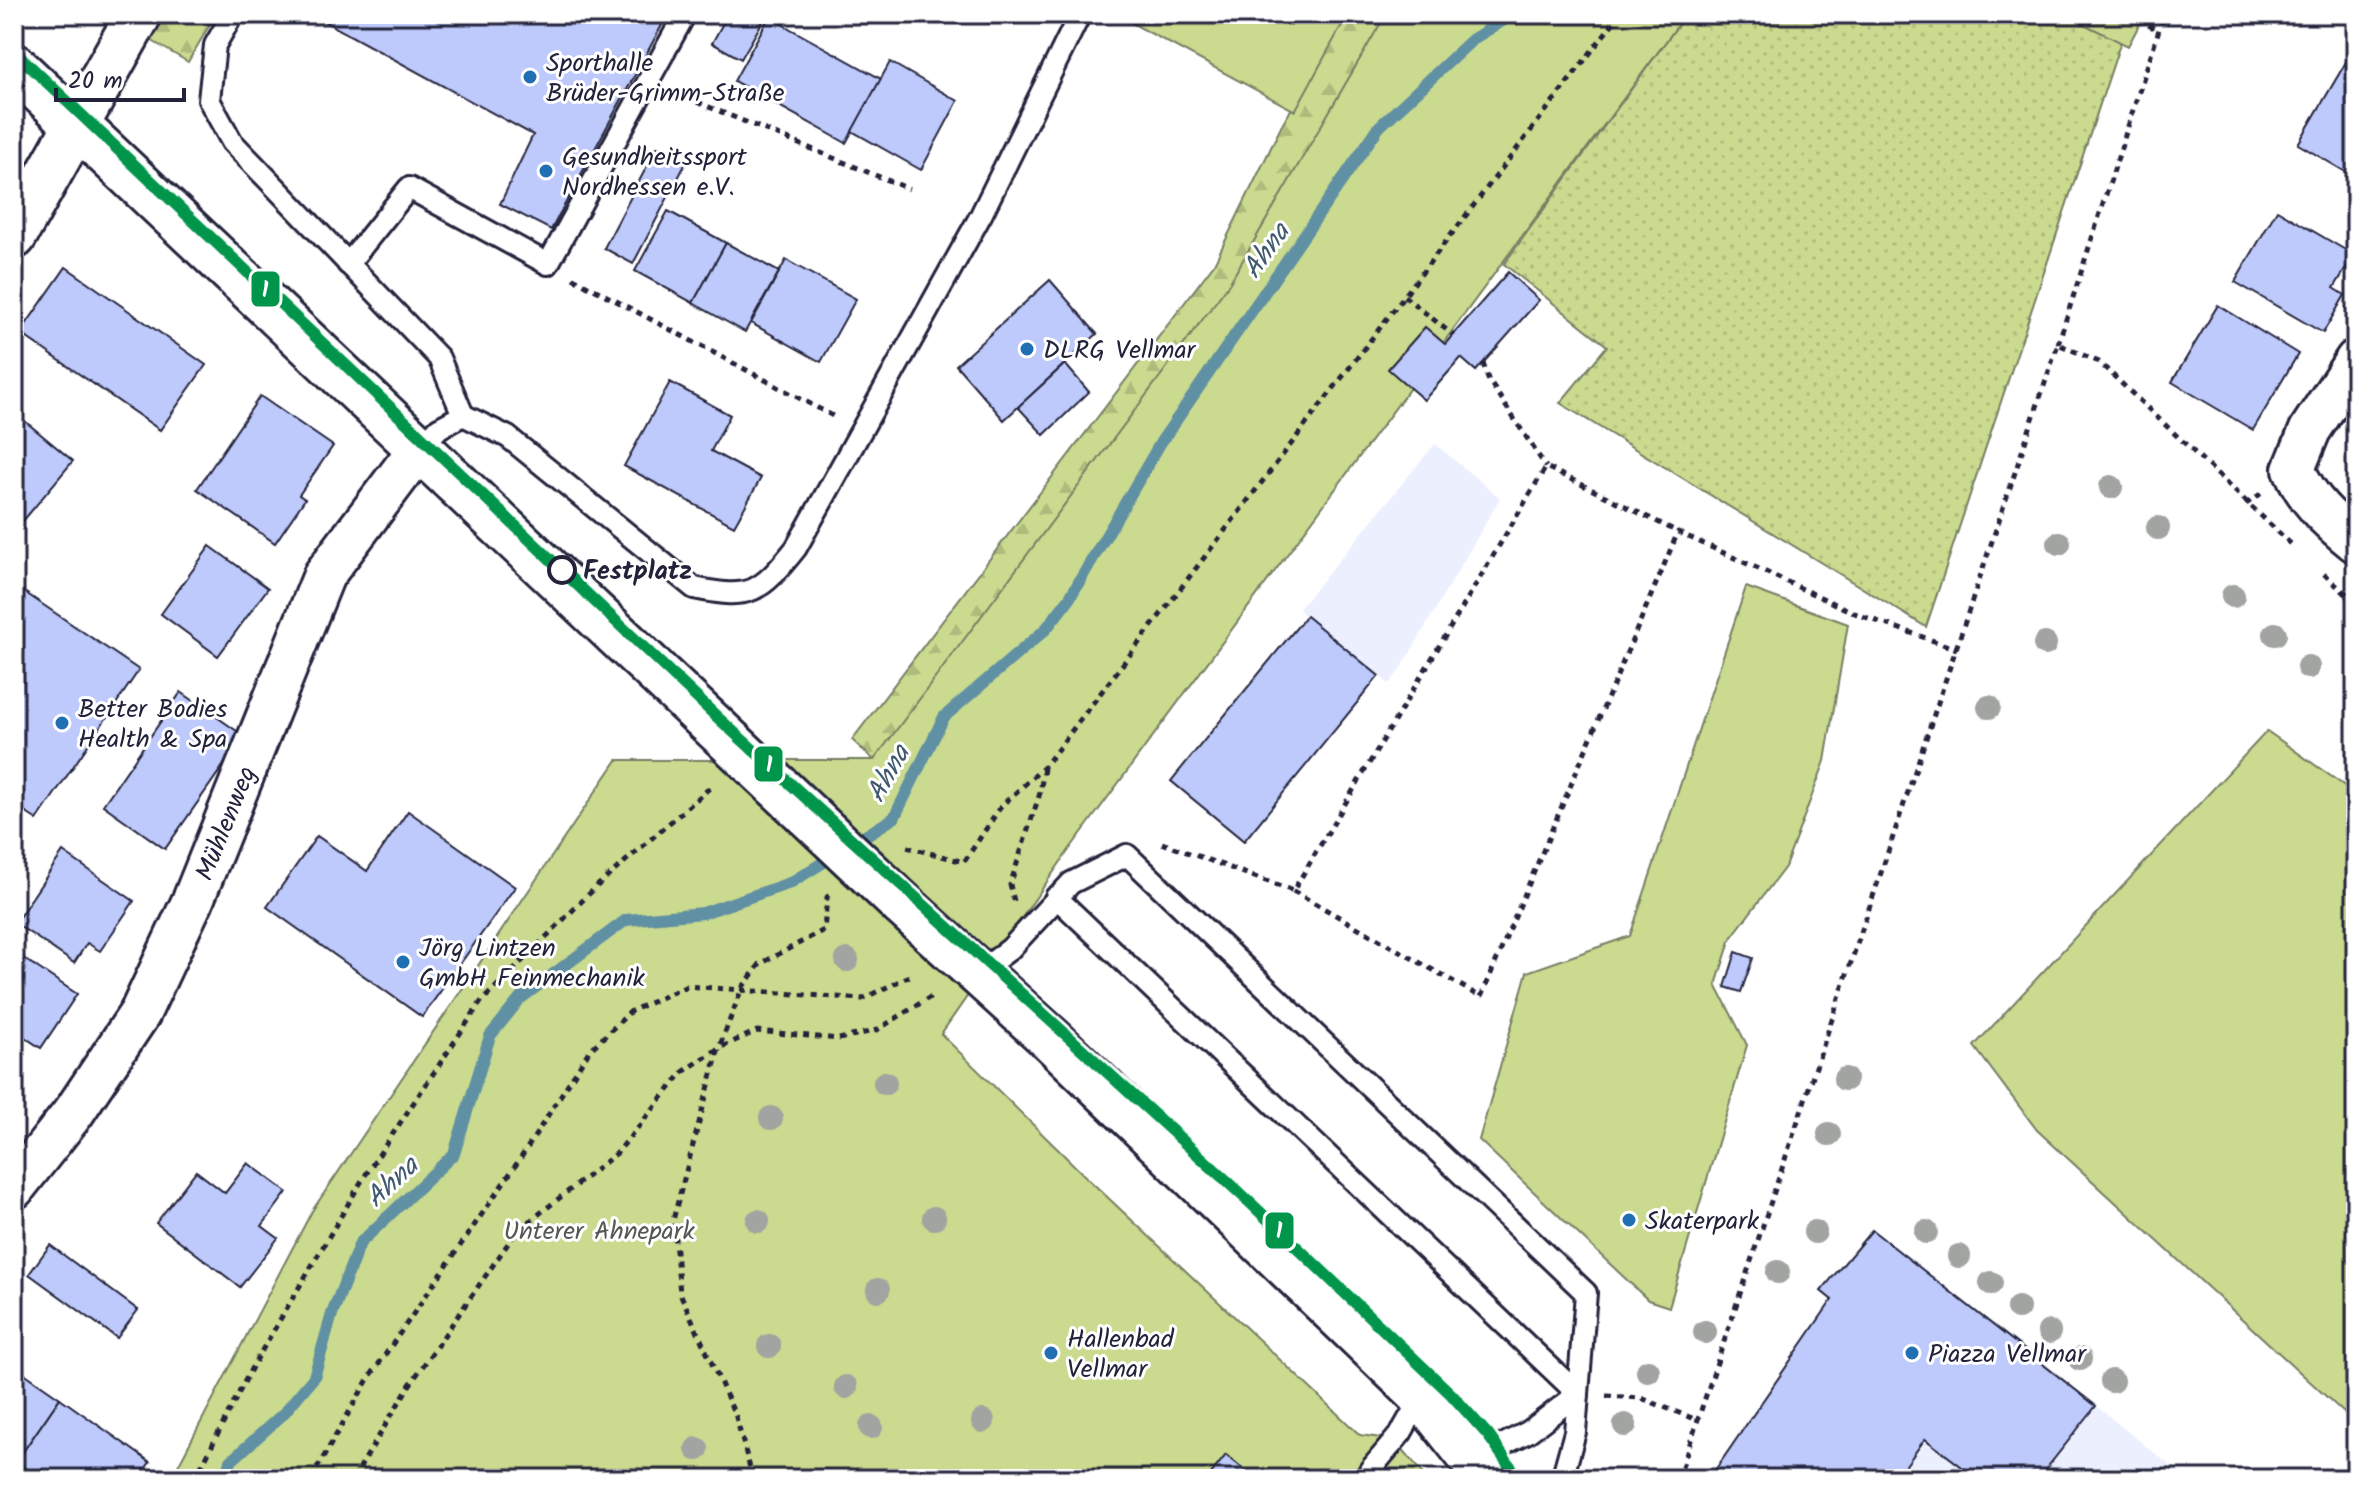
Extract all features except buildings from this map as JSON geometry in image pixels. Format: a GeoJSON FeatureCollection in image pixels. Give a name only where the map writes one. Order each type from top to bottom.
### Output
{"type":"FeatureCollection","features":[{"type":"Feature","properties":{"kind":"street"},"geometry":{"type":"LineString","coordinates":[[14,236],[139,14]]}},
{"type":"Feature","properties":{"kind":"street"},"geometry":{"type":"LineString","coordinates":[[14,66],[418,450],[978,973],[1422,1396],[1477,1470]]}},
{"type":"Feature","properties":{"kind":"street"},"geometry":{"type":"LineString","coordinates":[[2356,360],[2310,430],[2294,469],[2303,491],[2321,513],[2356,542]]}},
{"type":"Feature","properties":{"kind":"street","name":"Mühlenweg"},"geometry":{"type":"LineString","coordinates":[[14,1188],[74,1112],[140,1013],[193,900],[324,575],[418,450]]}},
{"type":"Feature","properties":{"kind":"lane"},"geometry":{"type":"LineString","coordinates":[[233,14],[215,45],[209,100],[232,142],[439,358],[463,415],[508,437],[694,588],[732,596],[767,584],[796,548],[981,215],[1078,18]]}},
{"type":"Feature","properties":{"kind":"lane"},"geometry":{"type":"LineString","coordinates":[[348,264],[409,188],[548,264],[685,14]]}},
{"type":"Feature","properties":{"kind":"lane"},"geometry":{"type":"LineString","coordinates":[[418,450],[439,428],[463,415]]}},
{"type":"Feature","properties":{"kind":"lane"},"geometry":{"type":"LineString","coordinates":[[978,973],[1010,949],[1071,883],[1127,855],[1586,1293],[1575,1432],[1562,1479]]}},
{"type":"Feature","properties":{"kind":"lane"},"geometry":{"type":"LineString","coordinates":[[1056,897],[1578,1394]]}},
{"type":"Feature","properties":{"kind":"lane"},"geometry":{"type":"LineString","coordinates":[[1477,1470],[1578,1394]]}},
{"type":"Feature","properties":{"kind":"lane"},"geometry":{"type":"LineString","coordinates":[[1373,1479],[1370,1470],[1401,1433],[1422,1396]]}},
{"type":"Feature","properties":{"kind":"path"},"geometry":{"type":"LineString","coordinates":[[907,847],[964,862],[1002,805],[1044,767],[1620,14]]}},
{"type":"Feature","properties":{"kind":"path"},"geometry":{"type":"LineString","coordinates":[[2127,14],[2158,30]]}},
{"type":"Feature","properties":{"kind":"path"},"geometry":{"type":"LineString","coordinates":[[1678,1479],[1957,649],[2164,14]]}},
{"type":"Feature","properties":{"kind":"path"},"geometry":{"type":"LineString","coordinates":[[648,82],[909,189]]}},
{"type":"Feature","properties":{"kind":"path"},"geometry":{"type":"LineString","coordinates":[[548,264],[861,431]]}},
{"type":"Feature","properties":{"kind":"path"},"geometry":{"type":"LineString","coordinates":[[1404,296],[1453,335]]}},
{"type":"Feature","properties":{"kind":"path"},"geometry":{"type":"LineString","coordinates":[[2058,344],[2099,362],[2301,554]]}},
{"type":"Feature","properties":{"kind":"path"},"geometry":{"type":"LineString","coordinates":[[1483,363],[1488,379],[1546,467],[1857,614],[1957,649]]}},
{"type":"Feature","properties":{"kind":"path"},"geometry":{"type":"LineString","coordinates":[[1293,891],[1546,467]]}},
{"type":"Feature","properties":{"kind":"path"},"geometry":{"type":"LineString","coordinates":[[1127,855],[1162,843],[1293,891],[1481,997],[1678,532]]}},
{"type":"Feature","properties":{"kind":"path"},"geometry":{"type":"LineString","coordinates":[[2312,564],[2356,603]]}},
{"type":"Feature","properties":{"kind":"path"},"geometry":{"type":"LineString","coordinates":[[1023,934],[1010,885],[1040,793],[1044,767]]}},
{"type":"Feature","properties":{"kind":"path"},"geometry":{"type":"LineString","coordinates":[[195,1479],[251,1369],[364,1177],[481,1002],[597,886],[724,775]]}},
{"type":"Feature","properties":{"kind":"path"},"geometry":{"type":"LineString","coordinates":[[753,1479],[736,1417],[680,1293],[673,1220],[719,1048],[742,988],[760,964],[824,930],[827,897]]}},
{"type":"Feature","properties":{"kind":"path"},"geometry":{"type":"LineString","coordinates":[[311,1479],[367,1381],[522,1156],[589,1051],[631,1011],[687,986],[862,999],[919,972]]}},
{"type":"Feature","properties":{"kind":"path"},"geometry":{"type":"LineString","coordinates":[[353,1479],[409,1386],[516,1232],[617,1153],[683,1072],[719,1048],[757,1031],[839,1039],[877,1030],[932,996]]}},
{"type":"Feature","properties":{"kind":"path"},"geometry":{"type":"LineString","coordinates":[[1641,1398],[1697,1420]]}},
{"type":"Feature","properties":{"kind":"path"},"geometry":{"type":"LineString","coordinates":[[14,1471],[26,1479]]}},
{"type":"Feature","properties":{"kind":"shaded area"},"geometry":{"type":"Polygon","coordinates":[[[1435,444],[1500,498],[1402,667],[1389,684],[1379,676],[1244,841],[1171,781],[1305,616],[1299,609],[1435,444]]]}},
{"type":"Feature","properties":{"kind":"shaded area"},"geometry":{"type":"Polygon","coordinates":[[[2096,1406],[2162,1459],[2189,1479],[2038,1479],[2096,1406]]]}},
{"type":"Feature","properties":{"kind":"shaded area"},"geometry":{"type":"Polygon","coordinates":[[[1926,1440],[1978,1479],[1896,1479],[1926,1440]]]}},
{"type":"Feature","properties":{"kind":"green space"},"geometry":{"type":"Polygon","coordinates":[[[160,14],[216,14],[188,62],[147,38],[160,14]]]}},
{"type":"Feature","properties":{"kind":"green space"},"geometry":{"type":"Polygon","coordinates":[[[1115,14],[1348,14],[1295,111],[1115,14]]]}},
{"type":"Feature","properties":{"kind":"green space"},"geometry":{"type":"Polygon","coordinates":[[[1346,14],[1567,14],[874,760],[852,740],[1214,264],[1281,127],[1346,14]]]}},
{"type":"Feature","properties":{"kind":"green space","name":"Unterer Ahnepark"},"geometry":{"type":"Polygon","coordinates":[[[1386,14],[1686,14],[1069,850],[941,1034],[1086,1177],[1360,1435],[1395,1440],[1428,1479],[171,1479],[312,1211],[617,760],[874,760],[1229,284],[1386,14]]]}},
{"type":"Feature","properties":{"kind":"green space"},"geometry":{"type":"Polygon","coordinates":[[[1686,14],[2066,14],[2121,41],[1926,627],[1560,403],[1607,346],[1504,264],[1686,14]]]}},
{"type":"Feature","properties":{"kind":"green space"},"geometry":{"type":"Polygon","coordinates":[[[2064,14],[2145,14],[2128,46],[2064,14]]]}},
{"type":"Feature","properties":{"kind":"green space"},"geometry":{"type":"Polygon","coordinates":[[[1746,587],[1848,624],[1825,761],[1785,867],[1731,938],[1716,985],[1747,1045],[1669,1307],[1648,1300],[1479,1140],[1527,972],[1630,936],[1746,587]]]}},
{"type":"Feature","properties":{"kind":"green space"},"geometry":{"type":"Polygon","coordinates":[[[2267,731],[2356,794],[2356,1424],[2037,1130],[1974,1046],[2267,731]]]}},
{"type":"Feature","properties":{"kind":"waterway","name":"Ahna"},"geometry":{"type":"LineString","coordinates":[[852,844],[894,818],[944,717],[1046,629],[1069,599],[1161,442],[1379,127],[1473,39],[1514,14]]}},
{"type":"Feature","properties":{"kind":"waterway","name":"Ahna"},"geometry":{"type":"LineString","coordinates":[[226,1479],[231,1461],[283,1414],[314,1377],[332,1314],[360,1243],[454,1154],[490,1036],[520,999],[626,920],[703,913],[790,883],[837,854]]}},
{"type":"Feature","properties":{"kind":"transit line","name":"1"},"geometry":{"type":"LineString","coordinates":[[14,51],[716,716],[1240,1193],[1451,1394],[1488,1435],[1519,1479]]}},
{"type":"Feature","properties":{"kind":"place","name":"Sporthalle Brüder-Grimm-Straße"},"geometry":{"type":"Point","coordinates":[530,77]}},
{"type":"Feature","properties":{"kind":"place","name":"Gesundheitssport Nordhessen e.V."},"geometry":{"type":"Point","coordinates":[546,171]}},
{"type":"Feature","properties":{"kind":"place","name":"DLRG Vellmar"},"geometry":{"type":"Point","coordinates":[1027,349]}},
{"type":"Feature","properties":{"kind":"place","name":"Festplatz"},"geometry":{"type":"Point","coordinates":[562,570]}},
{"type":"Feature","properties":{"kind":"place","name":"Better Bodies Health & Spa"},"geometry":{"type":"Point","coordinates":[62,723]}},
{"type":"Feature","properties":{"kind":"place","name":"Jörg Lintzen GmbH Feinmechanik"},"geometry":{"type":"Point","coordinates":[403,962]}},
{"type":"Feature","properties":{"kind":"place","name":"Skaterpark"},"geometry":{"type":"Point","coordinates":[1629,1220]}},
{"type":"Feature","properties":{"kind":"place","name":"Hallenbad Vellmar"},"geometry":{"type":"Point","coordinates":[1051,1353]}},
{"type":"Feature","properties":{"kind":"place","name":"Piazza Vellmar"},"geometry":{"type":"Point","coordinates":[1912,1353]}}]}
